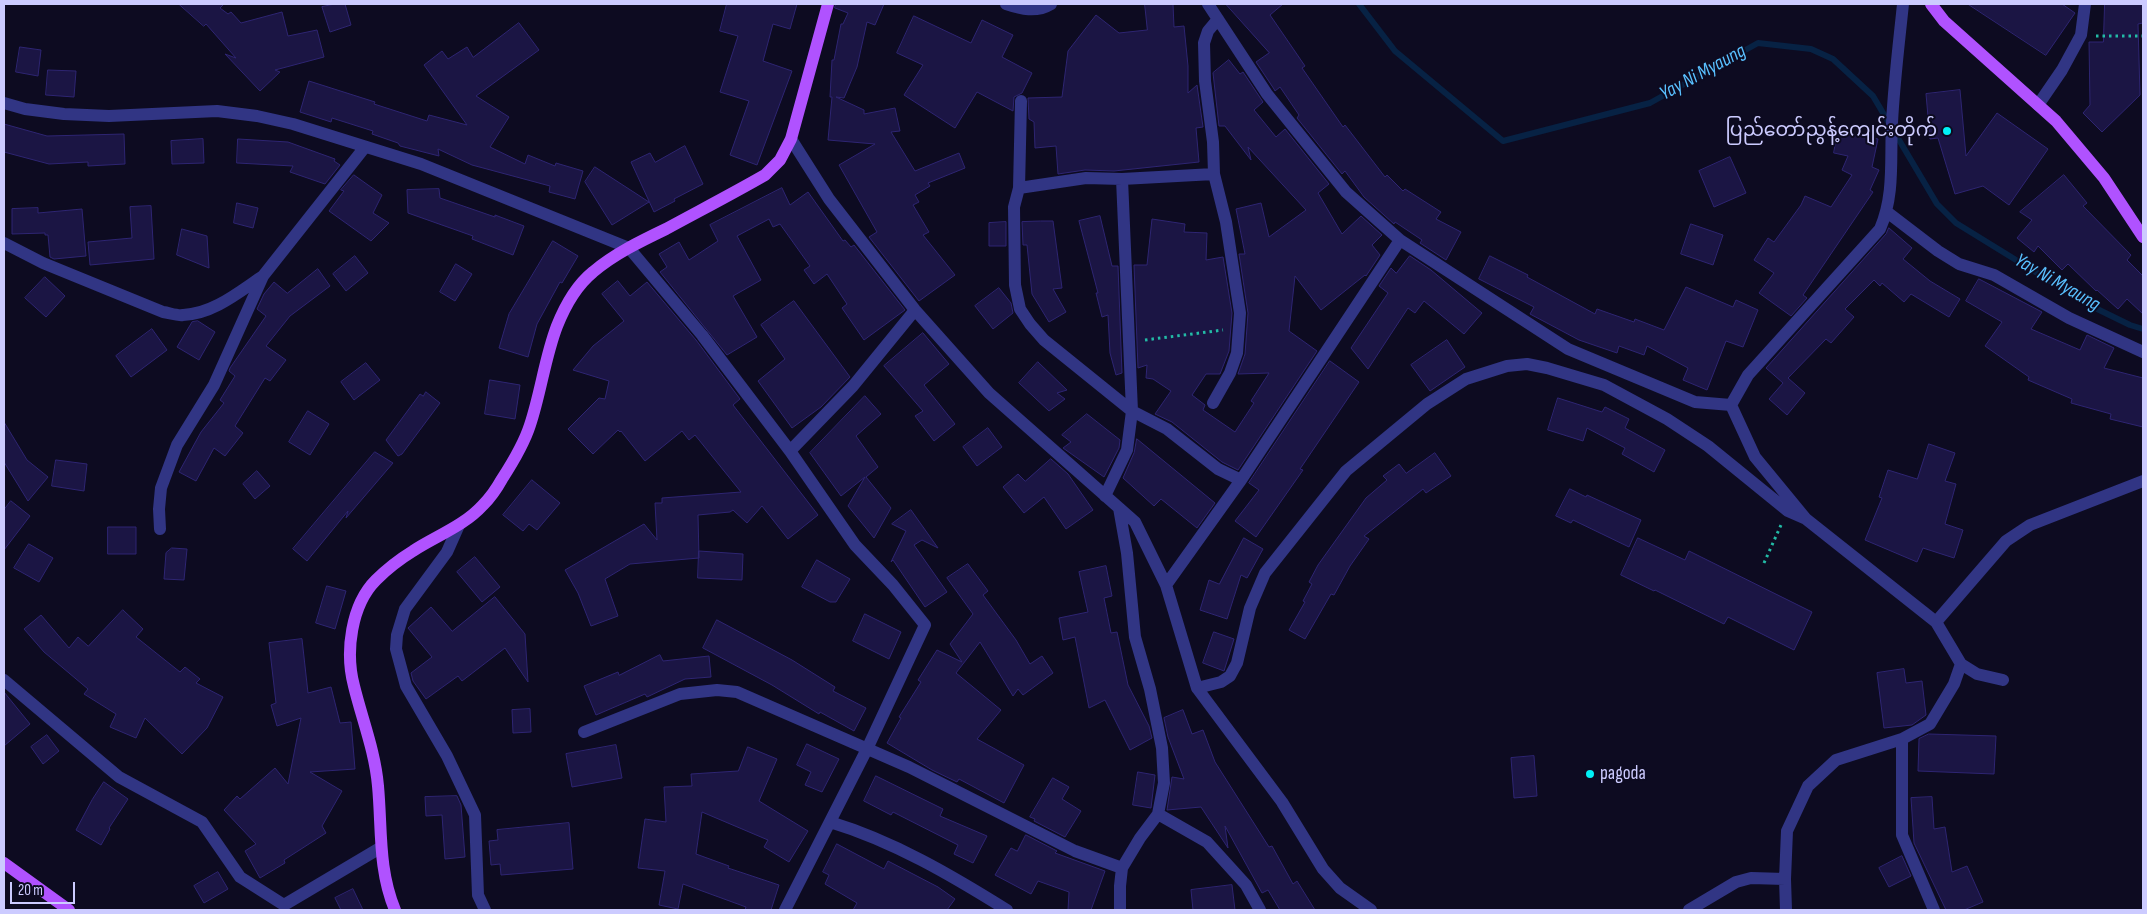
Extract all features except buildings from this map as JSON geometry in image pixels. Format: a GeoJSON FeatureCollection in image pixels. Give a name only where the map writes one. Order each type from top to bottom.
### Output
{"type":"FeatureCollection","features":[{"type":"Feature","properties":{"kind":"main road"},"geometry":{"type":"LineString","coordinates":[[394,910],[385,884],[380,848],[378,784],[368,732],[353,684],[351,654],[353,628],[362,600],[375,581],[411,552],[459,525],[483,506],[517,456],[530,426],[556,329],[564,310],[576,290],[593,272],[629,248],[764,175],[780,160],[791,139],[828,4]]}},
{"type":"Feature","properties":{"kind":"main road"},"geometry":{"type":"LineString","coordinates":[[1932,4],[1944,21],[2056,121],[2104,178],[2143,237]]}},
{"type":"Feature","properties":{"kind":"main road"},"geometry":{"type":"LineString","coordinates":[[4,863],[68,910]]}},
{"type":"Feature","properties":{"kind":"street"},"geometry":{"type":"LineString","coordinates":[[1006,4],[1024,10],[1044,8],[1051,4]]}},
{"type":"Feature","properties":{"kind":"street"},"geometry":{"type":"LineString","coordinates":[[1208,4],[1267,94],[1346,192],[1400,240],[1568,349],[1695,402],[1731,405]]}},
{"type":"Feature","properties":{"kind":"street"},"geometry":{"type":"LineString","coordinates":[[1731,405],[1748,375],[1880,228],[1887,212],[1891,192],[1890,154],[1894,79],[1903,4]]}},
{"type":"Feature","properties":{"kind":"street"},"geometry":{"type":"LineString","coordinates":[[2038,105],[2062,70],[2081,35],[2085,4]]}},
{"type":"Feature","properties":{"kind":"street"},"geometry":{"type":"LineString","coordinates":[[1213,402],[1230,373],[1237,354],[1240,313],[1226,222],[1214,174],[1213,142],[1205,81],[1204,43],[1208,31],[1218,19]]}},
{"type":"Feature","properties":{"kind":"street"},"geometry":{"type":"LineString","coordinates":[[1021,101],[1020,188],[1014,207],[1015,286],[1020,309],[1044,340],[1132,411],[1167,429],[1218,469],[1241,480]]}},
{"type":"Feature","properties":{"kind":"street"},"geometry":{"type":"LineString","coordinates":[[4,103],[25,109],[109,116],[217,111],[257,116],[293,124],[421,164],[629,248],[702,335],[790,451],[855,545],[892,585],[925,625],[867,749],[786,910]]}},
{"type":"Feature","properties":{"kind":"street"},"geometry":{"type":"LineString","coordinates":[[791,139],[829,199],[915,310],[989,393],[1135,522],[1166,585],[1198,688],[1282,802],[1323,869],[1340,888],[1371,910]]}},
{"type":"Feature","properties":{"kind":"street"},"geometry":{"type":"LineString","coordinates":[[160,529],[159,509],[162,488],[177,444],[214,385],[263,276],[365,147]]}},
{"type":"Feature","properties":{"kind":"street"},"geometry":{"type":"LineString","coordinates":[[1020,188],[1086,178],[1122,179],[1214,174]]}},
{"type":"Feature","properties":{"kind":"street"},"geometry":{"type":"LineString","coordinates":[[1105,496],[1128,450],[1132,411],[1122,179]]}},
{"type":"Feature","properties":{"kind":"street"},"geometry":{"type":"LineString","coordinates":[[1887,212],[1938,251],[1959,264],[1994,275],[2069,318],[2143,352]]}},
{"type":"Feature","properties":{"kind":"street"},"geometry":{"type":"LineString","coordinates":[[1166,585],[1241,480],[1400,240]]}},
{"type":"Feature","properties":{"kind":"street"},"geometry":{"type":"LineString","coordinates":[[4,243],[43,263],[163,312],[181,316],[198,313],[217,305],[263,276]]}},
{"type":"Feature","properties":{"kind":"street"},"geometry":{"type":"LineString","coordinates":[[790,451],[854,386],[915,310]]}},
{"type":"Feature","properties":{"kind":"street"},"geometry":{"type":"LineString","coordinates":[[1198,688],[1221,682],[1230,676],[1236,663],[1250,608],[1265,573],[1346,471],[1427,404],[1466,379],[1507,366],[1527,364],[1604,385],[1667,419],[1708,446],[1788,511],[1806,519]]}},
{"type":"Feature","properties":{"kind":"street"},"geometry":{"type":"LineString","coordinates":[[1731,405],[1755,457],[1806,519],[1936,622],[1961,664],[1977,674],[2002,680]]}},
{"type":"Feature","properties":{"kind":"street"},"geometry":{"type":"LineString","coordinates":[[1936,622],[2006,541],[2030,525],[2143,481]]}},
{"type":"Feature","properties":{"kind":"street"},"geometry":{"type":"LineString","coordinates":[[1120,508],[1136,637],[1150,689],[1162,748],[1164,783],[1158,814],[1140,838],[1122,868],[1120,910]]}},
{"type":"Feature","properties":{"kind":"street"},"geometry":{"type":"LineString","coordinates":[[459,525],[447,552],[405,609],[397,635],[396,650],[406,686],[447,756],[475,815],[478,895],[485,910]]}},
{"type":"Feature","properties":{"kind":"street"},"geometry":{"type":"LineString","coordinates":[[1786,910],[1787,831],[1808,786],[1836,760],[1902,739],[1930,724],[1954,684],[1961,664]]}},
{"type":"Feature","properties":{"kind":"street"},"geometry":{"type":"LineString","coordinates":[[4,680],[119,777],[202,822],[240,877],[284,905],[380,848]]}},
{"type":"Feature","properties":{"kind":"street"},"geometry":{"type":"LineString","coordinates":[[584,732],[680,694],[717,690],[737,692],[755,698],[909,767],[1075,851],[1122,868]]}},
{"type":"Feature","properties":{"kind":"street"},"geometry":{"type":"LineString","coordinates":[[1902,739],[1902,835],[1934,910]]}},
{"type":"Feature","properties":{"kind":"street"},"geometry":{"type":"LineString","coordinates":[[1158,814],[1206,842],[1246,885],[1260,910]]}},
{"type":"Feature","properties":{"kind":"street"},"geometry":{"type":"LineString","coordinates":[[830,822],[856,830],[892,846],[957,879],[1007,910]]}},
{"type":"Feature","properties":{"kind":"street"},"geometry":{"type":"LineString","coordinates":[[1689,910],[1736,882],[1752,878],[1785,880]]}},
{"type":"Feature","properties":{"kind":"path"},"geometry":{"type":"LineString","coordinates":[[2081,35],[2143,36]]}},
{"type":"Feature","properties":{"kind":"path"},"geometry":{"type":"LineString","coordinates":[[1129,343],[1239,328]]}},
{"type":"Feature","properties":{"kind":"path"},"geometry":{"type":"LineString","coordinates":[[1764,563],[1788,511]]}},
{"type":"Feature","properties":{"kind":"waterway","name":"Yay Ni Myaung"},"geometry":{"type":"LineString","coordinates":[[1359,4],[1395,51],[1503,141],[1650,103],[1758,43],[1811,49],[1833,59],[1873,96],[1937,204],[1956,223],[2089,305],[2130,325],[2143,329]]}},
{"type":"Feature","properties":{"kind":"place","name":"ပြည်‌‌တော်ညွန့်ကျေင်းတိုက်"},"geometry":{"type":"Point","coordinates":[1947,131]}},
{"type":"Feature","properties":{"kind":"place","name":"pagoda"},"geometry":{"type":"Point","coordinates":[1590,774]}}]}
